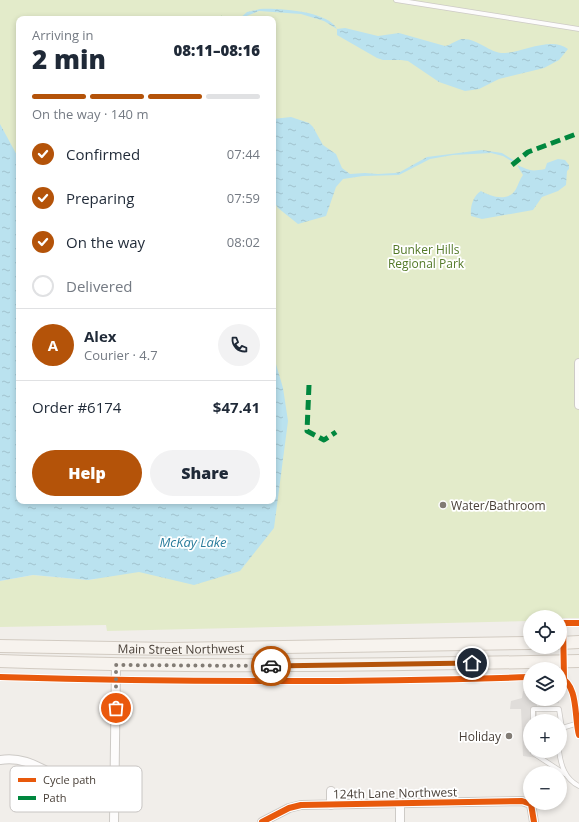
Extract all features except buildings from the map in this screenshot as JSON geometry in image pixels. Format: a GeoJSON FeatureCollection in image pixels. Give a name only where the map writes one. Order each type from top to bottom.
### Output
{"type":"FeatureCollection","features":[{"type":"Feature","properties":{"kind":"main road"},"geometry":{"type":"LineString","coordinates":[[567,642],[579,642]]}},
{"type":"Feature","properties":{"kind":"main road","name":"Main Street Northwest"},"geometry":{"type":"LineString","coordinates":[[0,646],[171,649],[523,643]]}},
{"type":"Feature","properties":{"kind":"main road","name":"Main Street Northwest"},"geometry":{"type":"LineString","coordinates":[[0,661],[116,665],[296,666],[579,661]]}},
{"type":"Feature","properties":{"kind":"street"},"geometry":{"type":"LineString","coordinates":[[579,363],[579,406]]}},
{"type":"Feature","properties":{"kind":"street"},"geometry":{"type":"LineString","coordinates":[[115,766],[116,665]]}},
{"type":"Feature","properties":{"kind":"street"},"geometry":{"type":"LineString","coordinates":[[0,760],[19,759],[39,766]]}},
{"type":"Feature","properties":{"kind":"street"},"geometry":{"type":"LineString","coordinates":[[331,791],[331,805]]}},
{"type":"Feature","properties":{"kind":"street","name":"124th Lane Northwest"},"geometry":{"type":"LineString","coordinates":[[262,822],[289,808],[301,805],[523,801]]}},
{"type":"Feature","properties":{"kind":"street"},"geometry":{"type":"LineString","coordinates":[[400,803],[400,822]]}},
{"type":"Feature","properties":{"kind":"street"},"geometry":{"type":"LineString","coordinates":[[532,810],[534,822]]}},
{"type":"Feature","properties":{"kind":"street"},"geometry":{"type":"LineString","coordinates":[[114,812],[114,822]]}},
{"type":"Feature","properties":{"kind":"lane"},"geometry":{"type":"LineString","coordinates":[[396,0],[579,29]]}},
{"type":"Feature","properties":{"kind":"lane"},"geometry":{"type":"LineString","coordinates":[[533,714],[533,708],[559,709],[559,714]]}},
{"type":"Feature","properties":{"kind":"lane"},"geometry":{"type":"LineString","coordinates":[[567,728],[579,723]]}},
{"type":"Feature","properties":{"kind":"lane"},"geometry":{"type":"LineString","coordinates":[[541,758],[553,766]]}},
{"type":"Feature","properties":{"kind":"lane"},"geometry":{"type":"LineString","coordinates":[[567,776],[572,783],[579,786]]}},
{"type":"Feature","properties":{"kind":"green space","name":"Bunker Hills Regional Park"},"geometry":{"type":"Polygon","coordinates":[[[0,0],[579,0],[579,618],[567,618],[567,610],[523,610],[523,621],[107,631],[106,625],[0,627],[0,581],[33,575],[88,580],[95,579],[266,504],[276,504],[276,16],[16,16],[16,241],[0,173],[0,0]]]}},
{"type":"Feature","properties":{"kind":"shaded area"},"geometry":{"type":"Polygon","coordinates":[[[523,691],[523,706],[537,706],[537,714],[523,714],[523,756],[521,709],[510,709],[511,701],[522,698],[523,691]]]}},
{"type":"Feature","properties":{"kind":"water"},"geometry":{"type":"Polygon","coordinates":[[[260,9],[278,9],[313,14],[332,23],[337,29],[324,21],[301,14],[259,11],[242,16],[247,12],[260,9]]]}},
{"type":"Feature","properties":{"kind":"water"},"geometry":{"type":"Polygon","coordinates":[[[345,28],[378,36],[399,33],[445,46],[462,39],[468,39],[500,53],[512,52],[546,44],[561,45],[568,49],[559,60],[544,68],[499,79],[479,89],[465,91],[439,82],[408,61],[383,60],[377,58],[337,35],[337,29],[345,28]]]}},
{"type":"Feature","properties":{"kind":"water"},"geometry":{"type":"Polygon","coordinates":[[[291,117],[309,123],[313,127],[323,145],[336,154],[342,168],[350,174],[395,173],[400,172],[427,157],[482,150],[502,153],[515,161],[513,162],[503,156],[491,153],[453,155],[430,159],[399,175],[363,176],[343,179],[336,187],[326,216],[298,224],[276,205],[276,119],[291,117]]]}},
{"type":"Feature","properties":{"kind":"water","name":"McKay Lake"},"geometry":{"type":"Polygon","coordinates":[[[0,124],[16,153],[16,504],[276,504],[276,364],[283,388],[288,421],[274,528],[240,571],[194,585],[139,572],[88,580],[33,575],[0,581],[0,124]]]}},
{"type":"Feature","properties":{"kind":"water"},"geometry":{"type":"Polygon","coordinates":[[[558,159],[565,160],[569,165],[566,185],[558,191],[542,197],[533,210],[482,219],[471,216],[473,202],[478,193],[481,191],[500,197],[509,196],[513,193],[523,175],[517,165],[530,170],[540,170],[545,169],[547,163],[558,159]]]}},
{"type":"Feature","properties":{"kind":"marked path"},"geometry":{"type":"LineString","coordinates":[[512,165],[528,152],[579,133]]}},
{"type":"Feature","properties":{"kind":"marked path"},"geometry":{"type":"LineString","coordinates":[[309,385],[307,431],[324,440],[336,432]]}},
{"type":"Feature","properties":{"kind":"cycle path"},"geometry":{"type":"LineString","coordinates":[[564,662],[563,623],[579,623]]}},
{"type":"Feature","properties":{"kind":"cycle path"},"geometry":{"type":"LineString","coordinates":[[0,677],[265,681],[523,677]]}},
{"type":"Feature","properties":{"kind":"cycle path"},"geometry":{"type":"LineString","coordinates":[[567,682],[575,703],[579,735]]}},
{"type":"Feature","properties":{"kind":"cycle path"},"geometry":{"type":"LineString","coordinates":[[262,822],[289,808],[301,805],[522,801],[531,804],[534,822]]}},
{"type":"Feature","properties":{"kind":"way so far"},"geometry":{"type":"LineString","coordinates":[[116,708],[116,665],[271,666]]}},
{"type":"Feature","properties":{"kind":"place","name":"Water/Bathroom"},"geometry":{"type":"Point","coordinates":[443,505]}},
{"type":"Feature","properties":{"kind":"place","name":"Holiday"},"geometry":{"type":"Point","coordinates":[509,736]}},
{"type":"Feature","properties":{"kind":"route"},"geometry":{"type":"LineString","coordinates":[[271,666],[472,663]]}}]}
